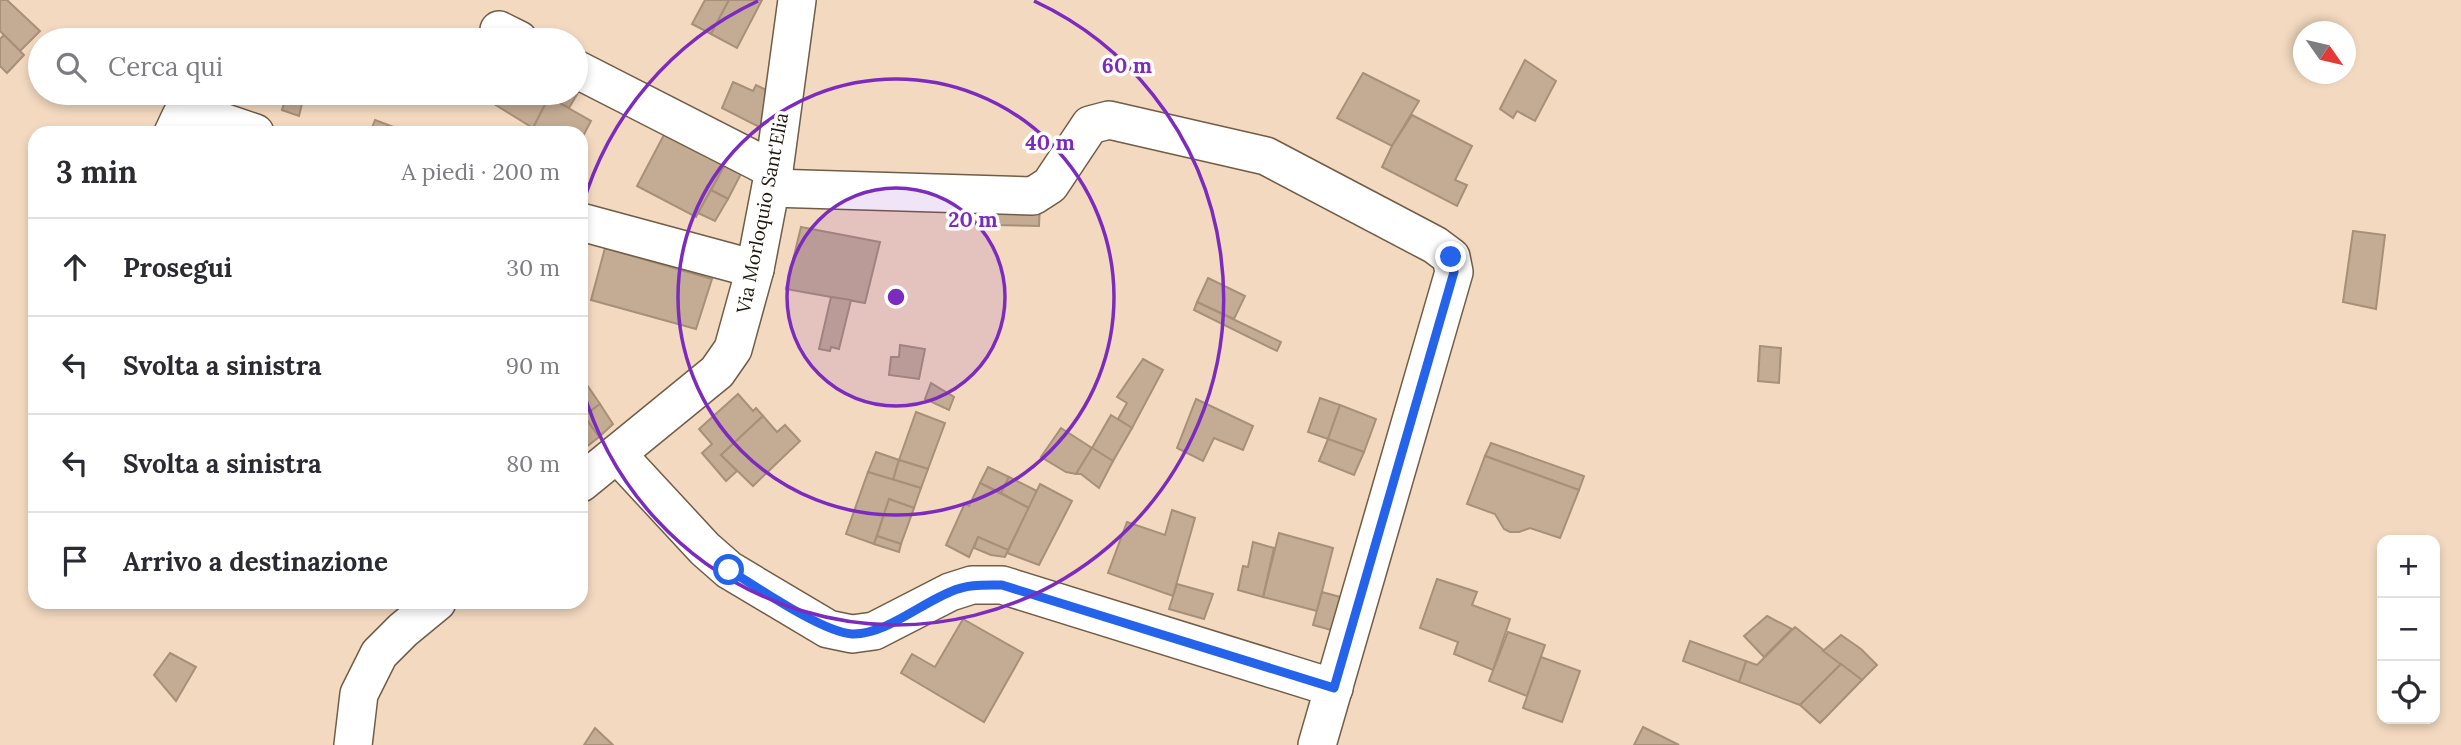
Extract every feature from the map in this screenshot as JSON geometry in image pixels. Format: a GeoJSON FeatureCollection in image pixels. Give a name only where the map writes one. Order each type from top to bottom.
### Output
{"type":"FeatureCollection","features":[{"type":"Feature","properties":{"kind":"street","name":"Via Morloquio Sant'Elia"},"geometry":{"type":"LineString","coordinates":[[588,477],[717,372],[733,349],[755,269],[772,179],[797,0]]}},
{"type":"Feature","properties":{"kind":"street"},"geometry":{"type":"LineString","coordinates":[[588,76],[772,179],[1033,196],[1050,185],[1090,125],[1109,120],[1266,156],[1435,245],[1451,257],[1454,272],[1317,745]]}},
{"type":"Feature","properties":{"kind":"street"},"geometry":{"type":"LineString","coordinates":[[176,126],[181,116],[202,115],[234,126]]}},
{"type":"Feature","properties":{"kind":"street"},"geometry":{"type":"LineString","coordinates":[[588,224],[755,269]]}},
{"type":"Feature","properties":{"kind":"street"},"geometry":{"type":"LineString","coordinates":[[617,454],[705,549],[729,570],[828,629],[852,634],[874,631],[950,592],[972,585],[1002,585],[1334,688]]}},
{"type":"Feature","properties":{"kind":"street"},"geometry":{"type":"LineString","coordinates":[[353,745],[359,694],[379,654],[428,609]]}},
{"type":"Feature","properties":{"kind":"building"},"geometry":{"type":"Polygon","coordinates":[[[0,0],[7,0],[37,28],[28,28],[28,43],[20,51],[0,31],[0,0]]]}},
{"type":"Feature","properties":{"kind":"building"},"geometry":{"type":"Polygon","coordinates":[[[705,0],[729,0],[711,34],[692,24],[705,0]]]}},
{"type":"Feature","properties":{"kind":"building"},"geometry":{"type":"Polygon","coordinates":[[[729,0],[762,0],[737,48],[711,34],[729,0]]]}},
{"type":"Feature","properties":{"kind":"building"},"geometry":{"type":"Polygon","coordinates":[[[4,35],[24,55],[7,73],[0,66],[0,39],[4,35]]]}},
{"type":"Feature","properties":{"kind":"building"},"geometry":{"type":"Polygon","coordinates":[[[1525,60],[1556,81],[1535,121],[1517,111],[1513,118],[1500,109],[1525,60]]]}},
{"type":"Feature","properties":{"kind":"building"},"geometry":{"type":"Polygon","coordinates":[[[1363,73],[1419,101],[1392,146],[1337,118],[1363,73]]]}},
{"type":"Feature","properties":{"kind":"building"},"geometry":{"type":"Polygon","coordinates":[[[733,82],[753,91],[756,85],[777,95],[771,133],[722,108],[733,82]]]}},
{"type":"Feature","properties":{"kind":"building"},"geometry":{"type":"Polygon","coordinates":[[[283,105],[302,105],[299,116],[282,110],[283,105]]]}},
{"type":"Feature","properties":{"kind":"building"},"geometry":{"type":"Polygon","coordinates":[[[496,105],[545,105],[534,126],[496,105]]]}},
{"type":"Feature","properties":{"kind":"building"},"geometry":{"type":"Polygon","coordinates":[[[545,105],[563,105],[591,121],[588,127],[534,126],[545,105]]]}},
{"type":"Feature","properties":{"kind":"building"},"geometry":{"type":"Polygon","coordinates":[[[1412,115],[1472,146],[1455,180],[1467,185],[1457,206],[1382,167],[1412,115]]]}},
{"type":"Feature","properties":{"kind":"building"},"geometry":{"type":"Polygon","coordinates":[[[375,120],[391,126],[373,126],[375,120]]]}},
{"type":"Feature","properties":{"kind":"building"},"geometry":{"type":"Polygon","coordinates":[[[667,129],[727,161],[696,217],[637,186],[667,129]]]}},
{"type":"Feature","properties":{"kind":"building"},"geometry":{"type":"Polygon","coordinates":[[[727,161],[743,170],[728,199],[711,190],[727,161]]]}},
{"type":"Feature","properties":{"kind":"building"},"geometry":{"type":"Polygon","coordinates":[[[711,190],[728,199],[715,221],[698,213],[711,190]]]}},
{"type":"Feature","properties":{"kind":"building"},"geometry":{"type":"Polygon","coordinates":[[[996,203],[1040,203],[1039,226],[995,225],[996,203]]]}},
{"type":"Feature","properties":{"kind":"building"},"geometry":{"type":"Polygon","coordinates":[[[801,227],[880,242],[865,303],[786,289],[801,227]]]}},
{"type":"Feature","properties":{"kind":"building"},"geometry":{"type":"Polygon","coordinates":[[[2353,231],[2385,235],[2376,309],[2343,302],[2353,231]]]}},
{"type":"Feature","properties":{"kind":"building"},"geometry":{"type":"Polygon","coordinates":[[[605,248],[712,279],[696,329],[591,300],[605,248]]]}},
{"type":"Feature","properties":{"kind":"building"},"geometry":{"type":"Polygon","coordinates":[[[1208,278],[1245,296],[1234,319],[1197,302],[1208,278]]]}},
{"type":"Feature","properties":{"kind":"building"},"geometry":{"type":"Polygon","coordinates":[[[831,297],[851,300],[839,349],[831,347],[830,351],[819,349],[831,297]]]}},
{"type":"Feature","properties":{"kind":"building"},"geometry":{"type":"Polygon","coordinates":[[[1197,302],[1281,342],[1277,351],[1194,310],[1197,302]]]}},
{"type":"Feature","properties":{"kind":"building"},"geometry":{"type":"Polygon","coordinates":[[[900,345],[925,349],[919,379],[889,375],[891,357],[899,357],[900,345]]]}},
{"type":"Feature","properties":{"kind":"building"},"geometry":{"type":"Polygon","coordinates":[[[1760,346],[1781,348],[1779,383],[1758,381],[1760,346]]]}},
{"type":"Feature","properties":{"kind":"building"},"geometry":{"type":"Polygon","coordinates":[[[1143,359],[1163,370],[1132,428],[1118,419],[1127,403],[1117,397],[1143,359]]]}},
{"type":"Feature","properties":{"kind":"building"},"geometry":{"type":"Polygon","coordinates":[[[931,383],[954,397],[949,410],[925,399],[931,383]]]}},
{"type":"Feature","properties":{"kind":"building"},"geometry":{"type":"Polygon","coordinates":[[[588,386],[600,404],[588,413],[588,386]]]}},
{"type":"Feature","properties":{"kind":"building"},"geometry":{"type":"Polygon","coordinates":[[[738,394],[753,411],[756,408],[763,416],[721,455],[737,471],[726,481],[702,453],[712,444],[699,429],[738,394]]]}},
{"type":"Feature","properties":{"kind":"building"},"geometry":{"type":"Polygon","coordinates":[[[1320,398],[1340,405],[1328,439],[1308,432],[1320,398]]]}},
{"type":"Feature","properties":{"kind":"building"},"geometry":{"type":"Polygon","coordinates":[[[1196,399],[1253,426],[1243,450],[1214,438],[1203,461],[1177,448],[1196,399]]]}},
{"type":"Feature","properties":{"kind":"building"},"geometry":{"type":"Polygon","coordinates":[[[600,404],[613,424],[599,437],[588,422],[588,413],[600,404]]]}},
{"type":"Feature","properties":{"kind":"building"},"geometry":{"type":"Polygon","coordinates":[[[1340,405],[1376,419],[1364,452],[1328,439],[1340,405]]]}},
{"type":"Feature","properties":{"kind":"building"},"geometry":{"type":"Polygon","coordinates":[[[916,412],[945,423],[928,469],[899,460],[916,412]]]}},
{"type":"Feature","properties":{"kind":"building"},"geometry":{"type":"Polygon","coordinates":[[[1111,415],[1132,428],[1113,461],[1092,448],[1111,415]]]}},
{"type":"Feature","properties":{"kind":"building"},"geometry":{"type":"Polygon","coordinates":[[[763,416],[777,432],[785,425],[800,441],[753,486],[721,455],[763,416]]]}},
{"type":"Feature","properties":{"kind":"building"},"geometry":{"type":"Polygon","coordinates":[[[588,422],[599,437],[588,446],[588,422]]]}},
{"type":"Feature","properties":{"kind":"building"},"geometry":{"type":"Polygon","coordinates":[[[1061,428],[1092,448],[1076,474],[1066,472],[1041,457],[1061,428]]]}},
{"type":"Feature","properties":{"kind":"building"},"geometry":{"type":"Polygon","coordinates":[[[1328,439],[1364,452],[1354,475],[1319,461],[1328,439]]]}},
{"type":"Feature","properties":{"kind":"building"},"geometry":{"type":"Polygon","coordinates":[[[1491,443],[1584,476],[1579,490],[1485,456],[1491,443]]]}},
{"type":"Feature","properties":{"kind":"building"},"geometry":{"type":"Polygon","coordinates":[[[1092,448],[1113,461],[1099,488],[1081,474],[1076,474],[1092,448]]]}},
{"type":"Feature","properties":{"kind":"building"},"geometry":{"type":"Polygon","coordinates":[[[876,452],[899,460],[893,480],[868,472],[876,452]]]}},
{"type":"Feature","properties":{"kind":"building"},"geometry":{"type":"Polygon","coordinates":[[[1485,456],[1579,490],[1560,538],[1530,528],[1510,532],[1504,529],[1495,514],[1467,504],[1485,456]]]}},
{"type":"Feature","properties":{"kind":"building"},"geometry":{"type":"Polygon","coordinates":[[[899,460],[928,469],[921,488],[893,480],[899,460]]]}},
{"type":"Feature","properties":{"kind":"building"},"geometry":{"type":"Polygon","coordinates":[[[988,467],[1009,477],[1001,493],[980,483],[988,467]]]}},
{"type":"Feature","properties":{"kind":"building"},"geometry":{"type":"Polygon","coordinates":[[[868,472],[921,488],[914,508],[889,499],[874,544],[846,534],[868,472]]]}},
{"type":"Feature","properties":{"kind":"building"},"geometry":{"type":"Polygon","coordinates":[[[1009,477],[1037,491],[1029,508],[1001,493],[1009,477]]]}},
{"type":"Feature","properties":{"kind":"building"},"geometry":{"type":"Polygon","coordinates":[[[980,483],[1029,508],[1008,550],[978,537],[969,557],[946,545],[965,503],[969,506],[980,483]]]}},
{"type":"Feature","properties":{"kind":"building"},"geometry":{"type":"Polygon","coordinates":[[[1040,484],[1072,501],[1039,565],[1007,553],[1040,484]]]}},
{"type":"Feature","properties":{"kind":"building"},"geometry":{"type":"Polygon","coordinates":[[[889,499],[914,508],[901,544],[877,536],[889,499]]]}},
{"type":"Feature","properties":{"kind":"building"},"geometry":{"type":"Polygon","coordinates":[[[1172,510],[1195,518],[1173,596],[1108,573],[1127,522],[1165,535],[1172,510]]]}},
{"type":"Feature","properties":{"kind":"building"},"geometry":{"type":"Polygon","coordinates":[[[1279,533],[1333,548],[1317,611],[1263,597],[1279,533]]]}},
{"type":"Feature","properties":{"kind":"building"},"geometry":{"type":"Polygon","coordinates":[[[877,536],[901,544],[899,552],[874,544],[877,536]]]}},
{"type":"Feature","properties":{"kind":"building"},"geometry":{"type":"Polygon","coordinates":[[[978,537],[1008,550],[1005,557],[974,548],[978,537]]]}},
{"type":"Feature","properties":{"kind":"building"},"geometry":{"type":"Polygon","coordinates":[[[1253,542],[1274,548],[1263,597],[1238,590],[1243,566],[1248,567],[1253,542]]]}},
{"type":"Feature","properties":{"kind":"building"},"geometry":{"type":"Polygon","coordinates":[[[1437,579],[1477,592],[1472,605],[1510,619],[1493,670],[1454,654],[1458,642],[1420,628],[1437,579]]]}},
{"type":"Feature","properties":{"kind":"building"},"geometry":{"type":"Polygon","coordinates":[[[1177,584],[1213,594],[1204,619],[1169,609],[1177,584]]]}},
{"type":"Feature","properties":{"kind":"building"},"geometry":{"type":"Polygon","coordinates":[[[1322,592],[1344,598],[1335,631],[1313,625],[1322,592]]]}},
{"type":"Feature","properties":{"kind":"building"},"geometry":{"type":"Polygon","coordinates":[[[1767,616],[1792,629],[1764,657],[1744,636],[1767,616]]]}},
{"type":"Feature","properties":{"kind":"building"},"geometry":{"type":"Polygon","coordinates":[[[963,619],[1023,653],[984,722],[901,673],[912,654],[935,667],[963,619]]]}},
{"type":"Feature","properties":{"kind":"building"},"geometry":{"type":"Polygon","coordinates":[[[1795,627],[1841,664],[1800,705],[1739,682],[1746,661],[1757,665],[1795,627]]]}},
{"type":"Feature","properties":{"kind":"building"},"geometry":{"type":"Polygon","coordinates":[[[1508,632],[1545,645],[1527,696],[1489,681],[1508,632]]]}},
{"type":"Feature","properties":{"kind":"building"},"geometry":{"type":"Polygon","coordinates":[[[1841,635],[1877,665],[1862,680],[1823,651],[1841,635]]]}},
{"type":"Feature","properties":{"kind":"building"},"geometry":{"type":"Polygon","coordinates":[[[1690,641],[1746,661],[1739,682],[1683,661],[1690,641]]]}},
{"type":"Feature","properties":{"kind":"building"},"geometry":{"type":"Polygon","coordinates":[[[170,653],[196,667],[176,701],[154,675],[170,653]]]}},
{"type":"Feature","properties":{"kind":"building"},"geometry":{"type":"Polygon","coordinates":[[[1541,657],[1580,671],[1562,722],[1523,708],[1541,657]]]}},
{"type":"Feature","properties":{"kind":"building"},"geometry":{"type":"Polygon","coordinates":[[[1841,664],[1862,680],[1820,723],[1800,705],[1841,664]]]}},
{"type":"Feature","properties":{"kind":"building"},"geometry":{"type":"Polygon","coordinates":[[[1643,727],[1679,745],[1634,745],[1643,727]]]}},
{"type":"Feature","properties":{"kind":"building"},"geometry":{"type":"Polygon","coordinates":[[[595,728],[612,744],[613,745],[584,745],[595,728]]]}},
{"type":"Feature","properties":{"kind":"route"},"geometry":{"type":"LineString","coordinates":[[729,570],[828,629],[852,634],[874,631],[950,592],[972,585],[1002,585],[1334,688],[1454,272],[1451,257]]}}]}
